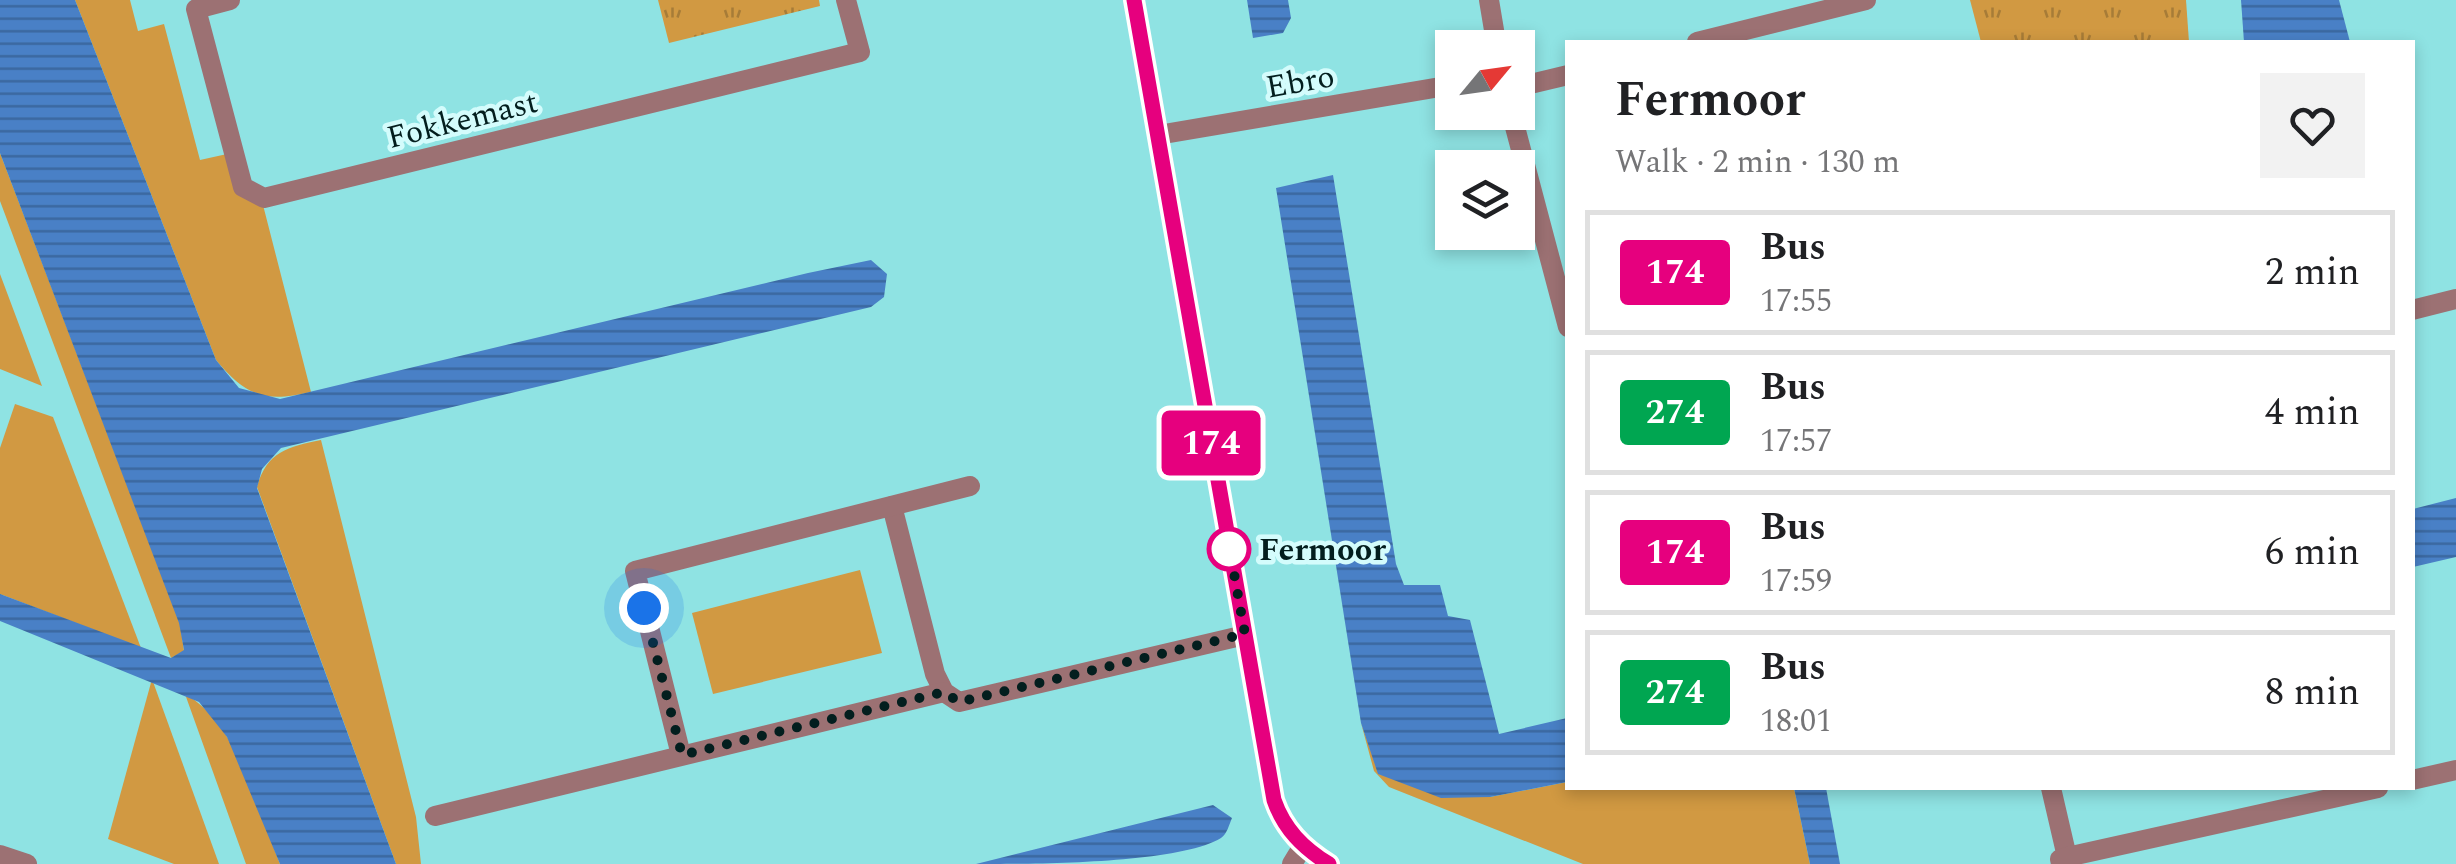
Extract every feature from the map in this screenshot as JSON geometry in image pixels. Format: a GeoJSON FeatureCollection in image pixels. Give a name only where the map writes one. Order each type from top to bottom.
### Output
{"type":"FeatureCollection","features":[{"type":"Feature","properties":{"kind":"street","name":"Fokkemast"},"geometry":{"type":"LineString","coordinates":[[230,0],[196,8],[243,187],[264,198],[860,52],[846,0]]}},
{"type":"Feature","properties":{"kind":"street"},"geometry":{"type":"LineString","coordinates":[[1134,0],[1274,800],[1297,855],[1329,864]]}},
{"type":"Feature","properties":{"kind":"street"},"geometry":{"type":"LineString","coordinates":[[1490,0],[1495,30]]}},
{"type":"Feature","properties":{"kind":"street"},"geometry":{"type":"LineString","coordinates":[[1703,40],[1790,9],[1866,0]]}},
{"type":"Feature","properties":{"kind":"street"},"geometry":{"type":"LineString","coordinates":[[1535,83],[1565,76]]}},
{"type":"Feature","properties":{"kind":"street","name":"Ebro"},"geometry":{"type":"LineString","coordinates":[[1158,136],[1435,88]]}},
{"type":"Feature","properties":{"kind":"street"},"geometry":{"type":"LineString","coordinates":[[1516,130],[1565,316]]}},
{"type":"Feature","properties":{"kind":"street"},"geometry":{"type":"LineString","coordinates":[[2415,309],[2456,299]]}},
{"type":"Feature","properties":{"kind":"street"},"geometry":{"type":"LineString","coordinates":[[682,755],[635,572],[970,486]]}},
{"type":"Feature","properties":{"kind":"street"},"geometry":{"type":"LineString","coordinates":[[892,506],[935,674],[944,692],[959,702],[1245,634]]}},
{"type":"Feature","properties":{"kind":"street"},"geometry":{"type":"LineString","coordinates":[[435,816],[944,692]]}},
{"type":"Feature","properties":{"kind":"street"},"geometry":{"type":"LineString","coordinates":[[2415,779],[2456,770]]}},
{"type":"Feature","properties":{"kind":"street"},"geometry":{"type":"LineString","coordinates":[[2051,790],[2064,861],[2369,790]]}},
{"type":"Feature","properties":{"kind":"street"},"geometry":{"type":"LineString","coordinates":[[0,855],[28,864]]}},
{"type":"Feature","properties":{"kind":"green space"},"geometry":{"type":"Polygon","coordinates":[[[75,0],[130,0],[138,31],[164,24],[200,160],[227,154],[263,205],[311,392],[281,397],[258,394],[237,382],[216,360],[75,0]]]}},
{"type":"Feature","properties":{"kind":"green space"},"geometry":{"type":"Polygon","coordinates":[[[658,0],[819,0],[820,6],[669,43],[658,0]]]}},
{"type":"Feature","properties":{"kind":"green space"},"geometry":{"type":"Polygon","coordinates":[[[1970,0],[2186,0],[2189,40],[1980,40],[1970,0]]]}},
{"type":"Feature","properties":{"kind":"green space"},"geometry":{"type":"Polygon","coordinates":[[[0,153],[180,623],[184,651],[171,658],[0,201],[0,153]]]}},
{"type":"Feature","properties":{"kind":"green space"},"geometry":{"type":"Polygon","coordinates":[[[0,274],[42,386],[0,369],[0,274]]]}},
{"type":"Feature","properties":{"kind":"green space"},"geometry":{"type":"Polygon","coordinates":[[[15,404],[53,417],[141,648],[0,594],[0,448],[15,404]]]}},
{"type":"Feature","properties":{"kind":"green space"},"geometry":{"type":"Polygon","coordinates":[[[321,440],[416,817],[421,864],[396,864],[257,487],[273,458],[298,445],[321,440]]]}},
{"type":"Feature","properties":{"kind":"green space"},"geometry":{"type":"Polygon","coordinates":[[[860,570],[882,653],[713,694],[692,613],[860,570]]]}},
{"type":"Feature","properties":{"kind":"green space"},"geometry":{"type":"Polygon","coordinates":[[[152,679],[219,864],[174,864],[108,839],[152,679]]]}},
{"type":"Feature","properties":{"kind":"green space"},"geometry":{"type":"Polygon","coordinates":[[[185,694],[204,708],[233,747],[280,864],[246,864],[185,694]]]}},
{"type":"Feature","properties":{"kind":"green space"},"geometry":{"type":"Polygon","coordinates":[[[1361,723],[1379,774],[1490,797],[1565,782],[1565,790],[1794,790],[1810,864],[1583,864],[1389,787],[1374,771],[1361,723]]]}},
{"type":"Feature","properties":{"kind":"water"},"geometry":{"type":"Polygon","coordinates":[[[0,0],[75,0],[216,360],[239,388],[280,399],[871,260],[887,274],[884,297],[871,307],[281,448],[262,469],[257,488],[396,864],[280,864],[227,737],[199,702],[0,621],[0,594],[171,658],[184,650],[179,623],[0,153],[0,0]]]}},
{"type":"Feature","properties":{"kind":"water"},"geometry":{"type":"Polygon","coordinates":[[[1247,0],[1288,0],[1291,18],[1283,33],[1253,38],[1247,0]]]}},
{"type":"Feature","properties":{"kind":"water"},"geometry":{"type":"Polygon","coordinates":[[[2241,0],[2339,0],[2349,40],[2244,40],[2241,0]]]}},
{"type":"Feature","properties":{"kind":"water"},"geometry":{"type":"Polygon","coordinates":[[[1333,175],[1396,564],[1404,585],[1440,585],[1448,616],[1470,620],[1499,734],[1565,718],[1565,782],[1490,797],[1441,798],[1378,774],[1361,723],[1276,188],[1333,175]]]}},
{"type":"Feature","properties":{"kind":"water"},"geometry":{"type":"Polygon","coordinates":[[[2456,498],[2456,557],[2415,567],[2415,508],[2456,498]]]}},
{"type":"Feature","properties":{"kind":"water"},"geometry":{"type":"Polygon","coordinates":[[[1794,790],[1826,790],[1840,864],[1810,864],[1794,790]]]}},
{"type":"Feature","properties":{"kind":"water"},"geometry":{"type":"Polygon","coordinates":[[[1213,805],[1232,818],[1223,836],[1201,847],[1104,861],[976,864],[1213,805]]]}},
{"type":"Feature","properties":{"kind":"bus line","name":"174"},"geometry":{"type":"LineString","coordinates":[[1134,0],[1274,800],[1286,826],[1303,846],[1329,864]]}},
{"type":"Feature","properties":{"kind":"place","name":"Fermoor"},"geometry":{"type":"Point","coordinates":[1229,549]}},
{"type":"Feature","properties":{"kind":"route"},"geometry":{"type":"LineString","coordinates":[[644,608],[682,755],[944,692],[959,702],[1245,634],[1228,540],[1229,549]]}}]}
